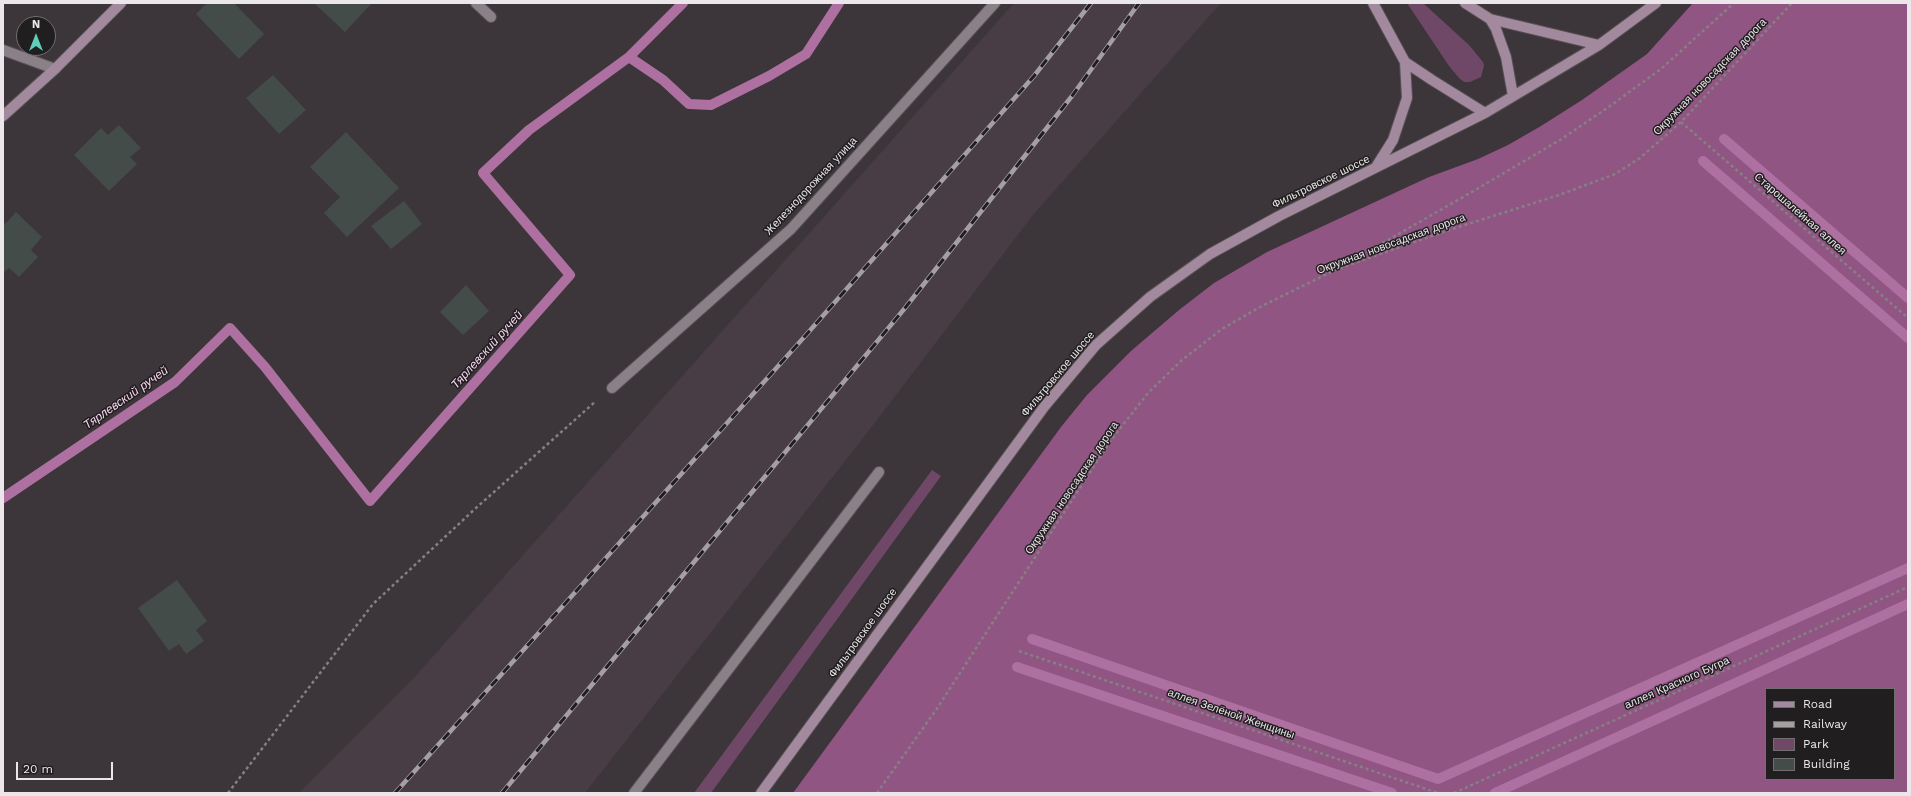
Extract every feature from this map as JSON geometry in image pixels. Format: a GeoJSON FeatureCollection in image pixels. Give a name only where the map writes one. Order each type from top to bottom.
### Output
{"type":"FeatureCollection","features":[{"type":"Feature","properties":{"kind":"main road"},"geometry":{"type":"LineString","coordinates":[[3,116],[55,68],[121,3]]}},
{"type":"Feature","properties":{"kind":"main road"},"geometry":{"type":"LineString","coordinates":[[1373,3],[1405,62],[1407,98],[1393,140],[1376,168]]}},
{"type":"Feature","properties":{"kind":"main road"},"geometry":{"type":"LineString","coordinates":[[1465,3],[1490,19],[1599,45]]}},
{"type":"Feature","properties":{"kind":"main road","name":"Фильтровское шоссе"},"geometry":{"type":"LineString","coordinates":[[761,793],[1044,407],[1096,345],[1150,297],[1210,254],[1279,216],[1485,113],[1599,45],[1656,3]]}},
{"type":"Feature","properties":{"kind":"main road"},"geometry":{"type":"LineString","coordinates":[[1490,19],[1496,29],[1506,57],[1513,96]]}},
{"type":"Feature","properties":{"kind":"main road"},"geometry":{"type":"LineString","coordinates":[[1405,62],[1485,113]]}},
{"type":"Feature","properties":{"kind":"street"},"geometry":{"type":"LineString","coordinates":[[476,3],[491,17]]}},
{"type":"Feature","properties":{"kind":"street","name":"Железнодорожная улица"},"geometry":{"type":"LineString","coordinates":[[612,388],[790,229],[995,3]]}},
{"type":"Feature","properties":{"kind":"street"},"geometry":{"type":"LineString","coordinates":[[3,50],[55,68]]}},
{"type":"Feature","properties":{"kind":"street"},"geometry":{"type":"LineString","coordinates":[[634,793],[879,472]]}},
{"type":"Feature","properties":{"kind":"path"},"geometry":{"type":"LineString","coordinates":[[1335,270],[1560,140],[1610,106],[1661,68],[1734,3]]}},
{"type":"Feature","properties":{"kind":"path","name":"Окружная новосадская дорога"},"geometry":{"type":"LineString","coordinates":[[877,793],[936,710],[1111,440],[1148,393],[1182,360],[1222,329],[1260,307],[1335,270],[1443,232],[1559,195],[1615,174],[1640,158],[1681,122],[1792,3]]}},
{"type":"Feature","properties":{"kind":"path","name":"Старошалейная аллея"},"geometry":{"type":"LineString","coordinates":[[1681,122],[1908,318]]}},
{"type":"Feature","properties":{"kind":"path"},"geometry":{"type":"LineString","coordinates":[[228,793],[373,604],[476,508],[612,388]]}},
{"type":"Feature","properties":{"kind":"path","name":"аллея Красного Бугра"},"geometry":{"type":"LineString","coordinates":[[1454,793],[1908,587]]}},
{"type":"Feature","properties":{"kind":"path","name":"аллея Зелёной Женщины"},"geometry":{"type":"LineString","coordinates":[[1019,651],[1438,793]]}},
{"type":"Feature","properties":{"kind":"shaded area"},"geometry":{"type":"Polygon","coordinates":[[[1014,3],[1221,3],[1033,215],[871,428],[585,793],[299,793],[412,680],[1014,3]]]}},
{"type":"Feature","properties":{"kind":"shaded area"},"geometry":{"type":"Polygon","coordinates":[[[1693,3],[1908,3],[1908,793],[793,793],[1061,427],[1087,395],[1131,351],[1179,310],[1214,283],[1267,252],[1429,177],[1478,159],[1508,145],[1582,100],[1647,54],[1693,3]]]}},
{"type":"Feature","properties":{"kind":"green space"},"geometry":{"type":"Polygon","coordinates":[[[1407,3],[1423,3],[1469,45],[1483,62],[1484,66],[1481,77],[1470,82],[1464,82],[1459,78],[1449,66],[1407,3]]]}},
{"type":"Feature","properties":{"kind":"green space"},"geometry":{"type":"Polygon","coordinates":[[[932,470],[941,476],[711,793],[694,793],[932,470]]]}},
{"type":"Feature","properties":{"kind":"building"},"geometry":{"type":"Polygon","coordinates":[[[207,3],[234,3],[264,34],[239,59],[196,14],[207,3]]]}},
{"type":"Feature","properties":{"kind":"building"},"geometry":{"type":"Polygon","coordinates":[[[314,3],[372,3],[345,32],[314,3]]]}},
{"type":"Feature","properties":{"kind":"building"},"geometry":{"type":"Polygon","coordinates":[[[273,75],[306,110],[279,134],[246,98],[273,75]]]}},
{"type":"Feature","properties":{"kind":"building"},"geometry":{"type":"Polygon","coordinates":[[[119,125],[141,148],[130,157],[137,164],[109,191],[74,155],[101,128],[108,135],[119,125]]]}},
{"type":"Feature","properties":{"kind":"building"},"geometry":{"type":"Polygon","coordinates":[[[346,132],[399,188],[347,237],[324,213],[340,197],[310,167],[346,132]]]}},
{"type":"Feature","properties":{"kind":"building"},"geometry":{"type":"Polygon","coordinates":[[[404,201],[422,224],[391,249],[371,226],[404,201]]]}},
{"type":"Feature","properties":{"kind":"building"},"geometry":{"type":"Polygon","coordinates":[[[16,212],[42,237],[31,250],[38,257],[19,277],[9,268],[3,273],[3,222],[5,224],[16,212]]]}},
{"type":"Feature","properties":{"kind":"building"},"geometry":{"type":"Polygon","coordinates":[[[466,285],[489,311],[463,335],[440,312],[466,285]]]}},
{"type":"Feature","properties":{"kind":"building"},"geometry":{"type":"Polygon","coordinates":[[[177,580],[207,621],[196,630],[204,641],[186,654],[179,644],[169,651],[138,608],[177,580]]]}},
{"type":"Feature","properties":{"kind":"waterway"},"geometry":{"type":"LineString","coordinates":[[629,57],[683,3]]}},
{"type":"Feature","properties":{"kind":"waterway","name":"Тярлевский ручей"},"geometry":{"type":"LineString","coordinates":[[3,498],[175,382],[230,328],[265,367],[370,501],[570,275],[483,173],[529,130],[629,57],[663,80],[689,104],[711,105],[769,76],[806,54],[839,3]]}},
{"type":"Feature","properties":{"kind":"waterway"},"geometry":{"type":"LineString","coordinates":[[1724,139],[1908,298]]}},
{"type":"Feature","properties":{"kind":"waterway"},"geometry":{"type":"LineString","coordinates":[[1703,161],[1908,338]]}},
{"type":"Feature","properties":{"kind":"waterway"},"geometry":{"type":"LineString","coordinates":[[1032,639],[1438,779],[1908,568]]}},
{"type":"Feature","properties":{"kind":"waterway"},"geometry":{"type":"LineString","coordinates":[[1495,793],[1908,604]]}},
{"type":"Feature","properties":{"kind":"waterway"},"geometry":{"type":"LineString","coordinates":[[1017,667],[1392,793]]}},
{"type":"Feature","properties":{"kind":"railway"},"geometry":{"type":"LineString","coordinates":[[395,793],[806,335],[1034,76],[1091,3]]}},
{"type":"Feature","properties":{"kind":"railway"},"geometry":{"type":"LineString","coordinates":[[502,793],[905,308],[1072,96],[1139,3]]}}]}
